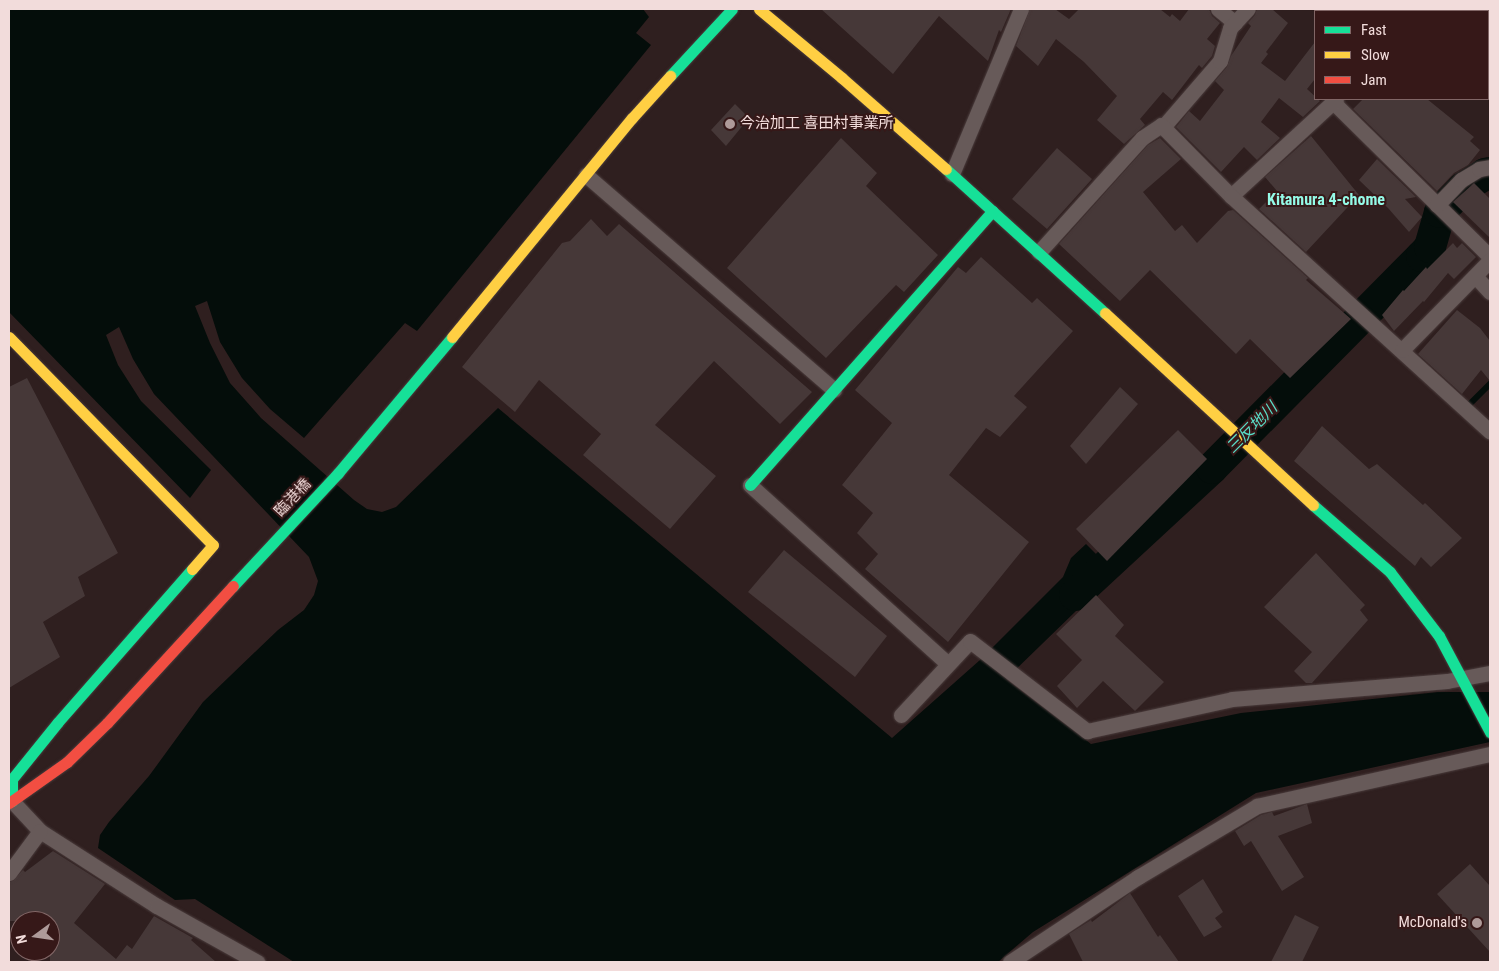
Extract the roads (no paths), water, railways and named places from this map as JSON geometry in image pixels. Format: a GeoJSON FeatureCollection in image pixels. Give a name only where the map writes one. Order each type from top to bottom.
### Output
{"type":"FeatureCollection","features":[{"type":"Feature","properties":{"kind":"street","name":"臨港橋"},"geometry":{"type":"LineString","coordinates":[[10,802],[67,762],[93,736],[338,473],[632,118],[732,9]]}},
{"type":"Feature","properties":{"kind":"street"},"geometry":{"type":"LineString","coordinates":[[759,9],[952,174],[1305,498],[1390,572],[1439,636],[1490,732]]}},
{"type":"Feature","properties":{"kind":"street"},"geometry":{"type":"LineString","coordinates":[[952,174],[1021,9]]}},
{"type":"Feature","properties":{"kind":"street"},"geometry":{"type":"LineString","coordinates":[[1218,9],[1235,23]]}},
{"type":"Feature","properties":{"kind":"street"},"geometry":{"type":"LineString","coordinates":[[1163,128],[1220,61],[1230,28],[1248,9]]}},
{"type":"Feature","properties":{"kind":"street"},"geometry":{"type":"LineString","coordinates":[[1231,196],[1335,100],[1490,259],[1402,350]]}},
{"type":"Feature","properties":{"kind":"street"},"geometry":{"type":"LineString","coordinates":[[1039,252],[1142,138],[1161,125],[1231,196],[1490,432]]}},
{"type":"Feature","properties":{"kind":"street"},"geometry":{"type":"LineString","coordinates":[[1438,205],[1461,180],[1479,169],[1490,167]]}},
{"type":"Feature","properties":{"kind":"street"},"geometry":{"type":"LineString","coordinates":[[586,175],[834,390]]}},
{"type":"Feature","properties":{"kind":"street"},"geometry":{"type":"LineString","coordinates":[[947,663],[750,485],[992,211]]}},
{"type":"Feature","properties":{"kind":"street"},"geometry":{"type":"LineString","coordinates":[[1475,276],[1490,292]]}},
{"type":"Feature","properties":{"kind":"street"},"geometry":{"type":"LineString","coordinates":[[9,337],[213,545],[58,722],[12,779],[10,802],[40,831],[157,906],[257,962]]}},
{"type":"Feature","properties":{"kind":"street"},"geometry":{"type":"LineString","coordinates":[[901,715],[947,663],[970,641],[1087,732],[1232,698],[1463,678],[1490,673]]}},
{"type":"Feature","properties":{"kind":"street"},"geometry":{"type":"LineString","coordinates":[[1010,962],[1138,877],[1257,806],[1490,754]]}},
{"type":"Feature","properties":{"kind":"street"},"geometry":{"type":"LineString","coordinates":[[9,873],[40,831]]}},
{"type":"Feature","properties":{"kind":"waterway","name":"三反地川"},"geometry":{"type":"LineString","coordinates":[[1075,595],[1212,468],[1422,256],[1430,247],[1440,212],[1463,188],[1485,174],[1490,173]]}},
{"type":"Feature","properties":{"kind":"waterway"},"geometry":{"type":"LineString","coordinates":[[1468,406],[1490,384]]}},
{"type":"Feature","properties":{"kind":"place","name":"今治加工 喜田村事業所"},"geometry":{"type":"Point","coordinates":[730,124]}},
{"type":"Feature","properties":{"kind":"place","name":"McDonald's"},"geometry":{"type":"Point","coordinates":[1477,923]}},
{"type":"Feature","properties":{"kind":"district","name":"Kitamura 4-chome"},"geometry":{"type":"Point","coordinates":[1326,200]}}]}
